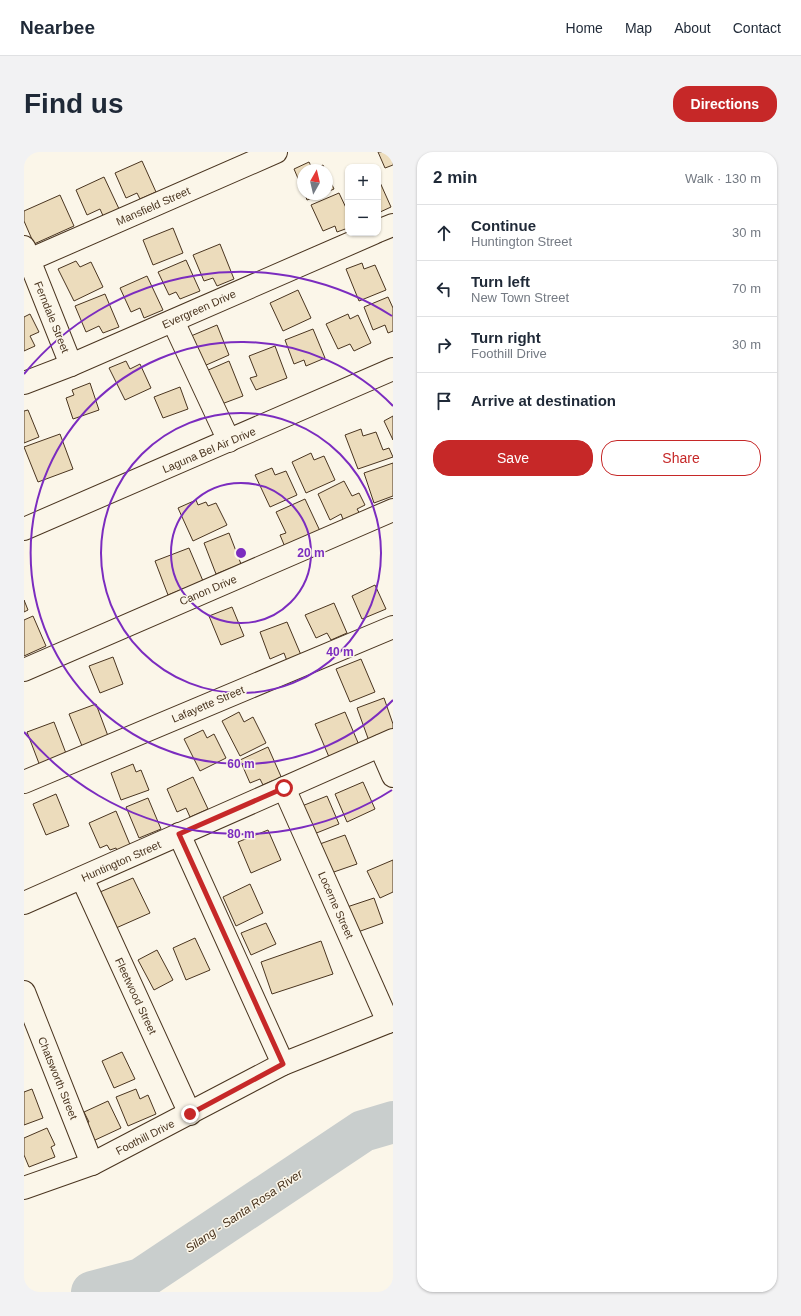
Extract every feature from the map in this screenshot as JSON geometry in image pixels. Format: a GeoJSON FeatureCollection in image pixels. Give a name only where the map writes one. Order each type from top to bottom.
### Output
{"type":"FeatureCollection","features":[{"type":"Feature","properties":{"kind":"street","name":"Mansfield Street"},"geometry":{"type":"LineString","coordinates":[[27,253],[276,152]]}},
{"type":"Feature","properties":{"kind":"street"},"geometry":{"type":"LineString","coordinates":[[381,230],[393,225]]}},
{"type":"Feature","properties":{"kind":"street","name":"Evergreen Drive"},"geometry":{"type":"LineString","coordinates":[[24,383],[71,365],[367,236]]}},
{"type":"Feature","properties":{"kind":"street","name":"Ferndale Street"},"geometry":{"type":"LineString","coordinates":[[27,253],[71,365]]}},
{"type":"Feature","properties":{"kind":"street"},"geometry":{"type":"LineString","coordinates":[[173,321],[229,441]]}},
{"type":"Feature","properties":{"kind":"street","name":"Laguna Bel Air Drive"},"geometry":{"type":"LineString","coordinates":[[25,527],[229,441],[393,369]]}},
{"type":"Feature","properties":{"kind":"street","name":"Canon Drive"},"geometry":{"type":"LineString","coordinates":[[24,670],[393,510]]}},
{"type":"Feature","properties":{"kind":"street","name":"Lafayette Street"},"geometry":{"type":"LineString","coordinates":[[24,782],[393,627]]}},
{"type":"Feature","properties":{"kind":"street"},"geometry":{"type":"LineString","coordinates":[[387,743],[393,776]]}},
{"type":"Feature","properties":{"kind":"street","name":"Huntington Street"},"geometry":{"type":"LineString","coordinates":[[24,903],[387,743]]}},
{"type":"Feature","properties":{"kind":"street","name":"Locerne Street"},"geometry":{"type":"LineString","coordinates":[[284,788],[390,1021]]}},
{"type":"Feature","properties":{"kind":"street"},"geometry":{"type":"LineString","coordinates":[[179,834],[283,1064]]}},
{"type":"Feature","properties":{"kind":"street","name":"Fleetwood Street"},"geometry":{"type":"LineString","coordinates":[[82,878],[190,1114]]}},
{"type":"Feature","properties":{"kind":"street","name":"Chatsworth Street"},"geometry":{"type":"LineString","coordinates":[[24,992],[92,1164]]}},
{"type":"Feature","properties":{"kind":"street","name":"Foothill Drive"},"geometry":{"type":"LineString","coordinates":[[24,1188],[92,1164],[283,1064],[390,1021]]}},
{"type":"Feature","properties":{"kind":"building"},"geometry":{"type":"Polygon","coordinates":[[[378,152],[393,152],[393,165],[385,168],[378,152]]]}},
{"type":"Feature","properties":{"kind":"building"},"geometry":{"type":"Polygon","coordinates":[[[142,161],[156,192],[140,199],[137,193],[126,198],[115,173],[142,161]]]}},
{"type":"Feature","properties":{"kind":"building"},"geometry":{"type":"Polygon","coordinates":[[[297,168],[297,176],[294,169],[297,168]]]}},
{"type":"Feature","properties":{"kind":"building"},"geometry":{"type":"Polygon","coordinates":[[[104,177],[120,211],[104,218],[100,209],[87,215],[76,190],[104,177]]]}},
{"type":"Feature","properties":{"kind":"building"},"geometry":{"type":"Polygon","coordinates":[[[381,185],[391,207],[381,212],[381,185]]]}},
{"type":"Feature","properties":{"kind":"building"},"geometry":{"type":"Polygon","coordinates":[[[339,193],[345,206],[345,229],[337,232],[335,226],[323,231],[311,205],[323,200],[333,200],[333,196],[339,193]]]}},
{"type":"Feature","properties":{"kind":"building"},"geometry":{"type":"Polygon","coordinates":[[[60,195],[74,226],[34,244],[24,221],[24,211],[60,195]]]}},
{"type":"Feature","properties":{"kind":"building"},"geometry":{"type":"Polygon","coordinates":[[[173,228],[183,253],[153,265],[143,240],[173,228]]]}},
{"type":"Feature","properties":{"kind":"building"},"geometry":{"type":"Polygon","coordinates":[[[220,244],[234,279],[217,286],[213,278],[204,281],[193,255],[220,244]]]}},
{"type":"Feature","properties":{"kind":"building"},"geometry":{"type":"Polygon","coordinates":[[[186,260],[200,291],[180,299],[176,292],[169,295],[158,272],[186,260]]]}},
{"type":"Feature","properties":{"kind":"building"},"geometry":{"type":"Polygon","coordinates":[[[76,261],[80,267],[91,262],[103,287],[74,301],[58,269],[76,261]]]}},
{"type":"Feature","properties":{"kind":"building"},"geometry":{"type":"Polygon","coordinates":[[[362,263],[364,269],[375,265],[386,290],[359,301],[346,269],[362,263]]]}},
{"type":"Feature","properties":{"kind":"building"},"geometry":{"type":"Polygon","coordinates":[[[147,276],[163,310],[144,318],[140,308],[131,312],[120,288],[147,276]]]}},
{"type":"Feature","properties":{"kind":"building"},"geometry":{"type":"Polygon","coordinates":[[[298,290],[311,318],[283,331],[270,303],[298,290]]]}},
{"type":"Feature","properties":{"kind":"building"},"geometry":{"type":"Polygon","coordinates":[[[105,294],[119,327],[103,333],[99,326],[86,332],[75,306],[105,294]]]}},
{"type":"Feature","properties":{"kind":"building"},"geometry":{"type":"Polygon","coordinates":[[[388,297],[393,308],[393,331],[388,333],[385,325],[373,330],[364,307],[388,297]]]}},
{"type":"Feature","properties":{"kind":"building"},"geometry":{"type":"Polygon","coordinates":[[[30,314],[39,332],[30,336],[35,346],[24,351],[24,317],[30,314]]]}},
{"type":"Feature","properties":{"kind":"building"},"geometry":{"type":"Polygon","coordinates":[[[348,314],[350,319],[358,315],[371,343],[354,351],[350,344],[338,349],[326,324],[348,314]]]}},
{"type":"Feature","properties":{"kind":"building"},"geometry":{"type":"Polygon","coordinates":[[[217,325],[229,355],[204,366],[191,336],[217,325]]]}},
{"type":"Feature","properties":{"kind":"building"},"geometry":{"type":"Polygon","coordinates":[[[313,329],[325,358],[306,366],[304,360],[294,364],[285,340],[313,329]]]}},
{"type":"Feature","properties":{"kind":"building"},"geometry":{"type":"Polygon","coordinates":[[[275,346],[287,378],[256,390],[250,378],[257,376],[249,356],[275,346]]]}},
{"type":"Feature","properties":{"kind":"building"},"geometry":{"type":"Polygon","coordinates":[[[126,361],[130,369],[140,364],[151,388],[125,400],[109,368],[126,361]]]}},
{"type":"Feature","properties":{"kind":"building"},"geometry":{"type":"Polygon","coordinates":[[[229,361],[243,396],[219,405],[206,371],[229,361]]]}},
{"type":"Feature","properties":{"kind":"building"},"geometry":{"type":"Polygon","coordinates":[[[90,383],[99,410],[73,419],[66,398],[74,395],[72,390],[90,383]]]}},
{"type":"Feature","properties":{"kind":"building"},"geometry":{"type":"Polygon","coordinates":[[[180,387],[188,409],[163,418],[154,397],[180,387]]]}},
{"type":"Feature","properties":{"kind":"building"},"geometry":{"type":"Polygon","coordinates":[[[28,410],[39,437],[24,443],[24,411],[28,410]]]}},
{"type":"Feature","properties":{"kind":"building"},"geometry":{"type":"Polygon","coordinates":[[[393,416],[393,440],[384,421],[393,416]]]}},
{"type":"Feature","properties":{"kind":"building"},"geometry":{"type":"Polygon","coordinates":[[[361,429],[363,436],[376,432],[383,450],[389,448],[393,457],[358,469],[345,435],[361,429]]]}},
{"type":"Feature","properties":{"kind":"building"},"geometry":{"type":"Polygon","coordinates":[[[60,434],[73,469],[38,482],[24,447],[60,434]]]}},
{"type":"Feature","properties":{"kind":"building"},"geometry":{"type":"Polygon","coordinates":[[[311,453],[314,460],[324,456],[335,480],[306,493],[292,462],[311,453]]]}},
{"type":"Feature","properties":{"kind":"building"},"geometry":{"type":"Polygon","coordinates":[[[393,463],[393,496],[374,503],[364,473],[393,463]]]}},
{"type":"Feature","properties":{"kind":"building"},"geometry":{"type":"Polygon","coordinates":[[[272,468],[275,475],[286,471],[297,495],[270,507],[255,475],[272,468]]]}},
{"type":"Feature","properties":{"kind":"building"},"geometry":{"type":"Polygon","coordinates":[[[344,481],[352,496],[359,493],[365,505],[357,509],[360,514],[344,522],[341,514],[330,520],[318,494],[344,481]]]}},
{"type":"Feature","properties":{"kind":"building"},"geometry":{"type":"Polygon","coordinates":[[[305,499],[320,531],[285,547],[280,535],[286,533],[276,512],[305,499]]]}},
{"type":"Feature","properties":{"kind":"building"},"geometry":{"type":"Polygon","coordinates":[[[196,500],[198,505],[206,502],[208,506],[216,503],[227,525],[193,541],[178,508],[196,500]]]}},
{"type":"Feature","properties":{"kind":"building"},"geometry":{"type":"Polygon","coordinates":[[[229,533],[241,564],[216,574],[204,543],[229,533]]]}},
{"type":"Feature","properties":{"kind":"building"},"geometry":{"type":"Polygon","coordinates":[[[189,548],[203,581],[168,595],[155,561],[189,548]]]}},
{"type":"Feature","properties":{"kind":"building"},"geometry":{"type":"Polygon","coordinates":[[[375,585],[386,609],[362,619],[352,596],[375,585]]]}},
{"type":"Feature","properties":{"kind":"building"},"geometry":{"type":"Polygon","coordinates":[[[24,600],[28,610],[24,612],[24,600]]]}},
{"type":"Feature","properties":{"kind":"building"},"geometry":{"type":"Polygon","coordinates":[[[334,603],[347,633],[331,640],[327,633],[316,638],[305,615],[334,603]]]}},
{"type":"Feature","properties":{"kind":"building"},"geometry":{"type":"Polygon","coordinates":[[[232,607],[244,636],[221,645],[209,616],[232,607]]]}},
{"type":"Feature","properties":{"kind":"building"},"geometry":{"type":"Polygon","coordinates":[[[33,616],[46,646],[24,656],[24,620],[33,616]]]}},
{"type":"Feature","properties":{"kind":"building"},"geometry":{"type":"Polygon","coordinates":[[[287,622],[301,655],[287,661],[284,653],[270,659],[260,632],[287,622]]]}},
{"type":"Feature","properties":{"kind":"building"},"geometry":{"type":"Polygon","coordinates":[[[113,657],[123,684],[100,693],[89,666],[113,657]]]}},
{"type":"Feature","properties":{"kind":"building"},"geometry":{"type":"Polygon","coordinates":[[[361,659],[375,692],[350,702],[336,669],[361,659]]]}},
{"type":"Feature","properties":{"kind":"building"},"geometry":{"type":"Polygon","coordinates":[[[384,698],[393,724],[393,732],[369,741],[357,708],[384,698]]]}},
{"type":"Feature","properties":{"kind":"building"},"geometry":{"type":"Polygon","coordinates":[[[96,704],[108,736],[82,746],[69,714],[96,704]]]}},
{"type":"Feature","properties":{"kind":"building"},"geometry":{"type":"Polygon","coordinates":[[[239,712],[244,722],[253,717],[266,743],[240,756],[222,721],[239,712]]]}},
{"type":"Feature","properties":{"kind":"building"},"geometry":{"type":"Polygon","coordinates":[[[345,712],[359,745],[329,757],[315,724],[345,712]]]}},
{"type":"Feature","properties":{"kind":"building"},"geometry":{"type":"Polygon","coordinates":[[[54,722],[67,756],[40,766],[27,732],[54,722]]]}},
{"type":"Feature","properties":{"kind":"building"},"geometry":{"type":"Polygon","coordinates":[[[203,730],[207,738],[214,734],[226,758],[200,771],[184,739],[203,730]]]}},
{"type":"Feature","properties":{"kind":"building"},"geometry":{"type":"Polygon","coordinates":[[[268,747],[283,781],[274,785],[272,781],[263,785],[260,779],[250,783],[240,760],[268,747]]]}},
{"type":"Feature","properties":{"kind":"building"},"geometry":{"type":"Polygon","coordinates":[[[133,764],[136,772],[141,770],[149,790],[121,800],[111,773],[133,764]]]}},
{"type":"Feature","properties":{"kind":"building"},"geometry":{"type":"Polygon","coordinates":[[[193,777],[208,809],[190,817],[186,808],[177,812],[167,789],[193,777]]]}},
{"type":"Feature","properties":{"kind":"building"},"geometry":{"type":"Polygon","coordinates":[[[363,782],[375,809],[347,822],[335,794],[363,782]]]}},
{"type":"Feature","properties":{"kind":"building"},"geometry":{"type":"Polygon","coordinates":[[[56,794],[69,826],[46,835],[33,804],[56,794]]]}},
{"type":"Feature","properties":{"kind":"building"},"geometry":{"type":"Polygon","coordinates":[[[327,796],[339,824],[314,834],[302,806],[327,796]]]}},
{"type":"Feature","properties":{"kind":"building"},"geometry":{"type":"Polygon","coordinates":[[[148,798],[161,829],[139,838],[126,807],[148,798]]]}},
{"type":"Feature","properties":{"kind":"building"},"geometry":{"type":"Polygon","coordinates":[[[116,811],[131,847],[118,853],[116,848],[110,850],[107,845],[100,848],[89,823],[116,811]]]}},
{"type":"Feature","properties":{"kind":"building"},"geometry":{"type":"Polygon","coordinates":[[[268,830],[281,860],[251,873],[238,842],[268,830]]]}},
{"type":"Feature","properties":{"kind":"building"},"geometry":{"type":"Polygon","coordinates":[[[345,835],[357,864],[328,874],[317,845],[345,835]]]}},
{"type":"Feature","properties":{"kind":"building"},"geometry":{"type":"Polygon","coordinates":[[[393,860],[393,892],[380,898],[367,871],[393,860]]]}},
{"type":"Feature","properties":{"kind":"building"},"geometry":{"type":"Polygon","coordinates":[[[133,878],[150,913],[116,928],[100,892],[133,878]]]}},
{"type":"Feature","properties":{"kind":"building"},"geometry":{"type":"Polygon","coordinates":[[[250,884],[263,913],[236,926],[223,897],[250,884]]]}},
{"type":"Feature","properties":{"kind":"building"},"geometry":{"type":"Polygon","coordinates":[[[374,898],[383,923],[355,933],[341,909],[374,898]]]}},
{"type":"Feature","properties":{"kind":"building"},"geometry":{"type":"Polygon","coordinates":[[[266,923],[276,944],[251,955],[241,933],[266,923]]]}},
{"type":"Feature","properties":{"kind":"building"},"geometry":{"type":"Polygon","coordinates":[[[195,938],[210,970],[186,980],[173,948],[195,938]]]}},
{"type":"Feature","properties":{"kind":"building"},"geometry":{"type":"Polygon","coordinates":[[[321,941],[333,974],[272,994],[261,962],[321,941]]]}},
{"type":"Feature","properties":{"kind":"building"},"geometry":{"type":"Polygon","coordinates":[[[157,950],[173,980],[154,990],[138,960],[157,950]]]}},
{"type":"Feature","properties":{"kind":"building"},"geometry":{"type":"Polygon","coordinates":[[[122,1052],[135,1079],[114,1088],[102,1061],[122,1052]]]}},
{"type":"Feature","properties":{"kind":"building"},"geometry":{"type":"Polygon","coordinates":[[[32,1089],[43,1118],[24,1125],[24,1092],[32,1089]]]}},
{"type":"Feature","properties":{"kind":"building"},"geometry":{"type":"Polygon","coordinates":[[[136,1089],[140,1099],[148,1095],[156,1114],[128,1126],[116,1097],[136,1089]]]}},
{"type":"Feature","properties":{"kind":"building"},"geometry":{"type":"Polygon","coordinates":[[[108,1101],[121,1128],[93,1141],[85,1124],[89,1122],[84,1112],[108,1101]]]}},
{"type":"Feature","properties":{"kind":"building"},"geometry":{"type":"Polygon","coordinates":[[[47,1128],[55,1145],[51,1147],[55,1157],[29,1167],[24,1155],[24,1138],[47,1128]]]}},
{"type":"Feature","properties":{"kind":"waterway","name":"Silang - Santa Rosa River"},"geometry":{"type":"LineString","coordinates":[[92,1292],[141,1279],[363,1131],[393,1122]]}},
{"type":"Feature","properties":{"kind":"route"},"geometry":{"type":"LineString","coordinates":[[190,1114],[283,1064],[179,834],[284,788]]}}]}
